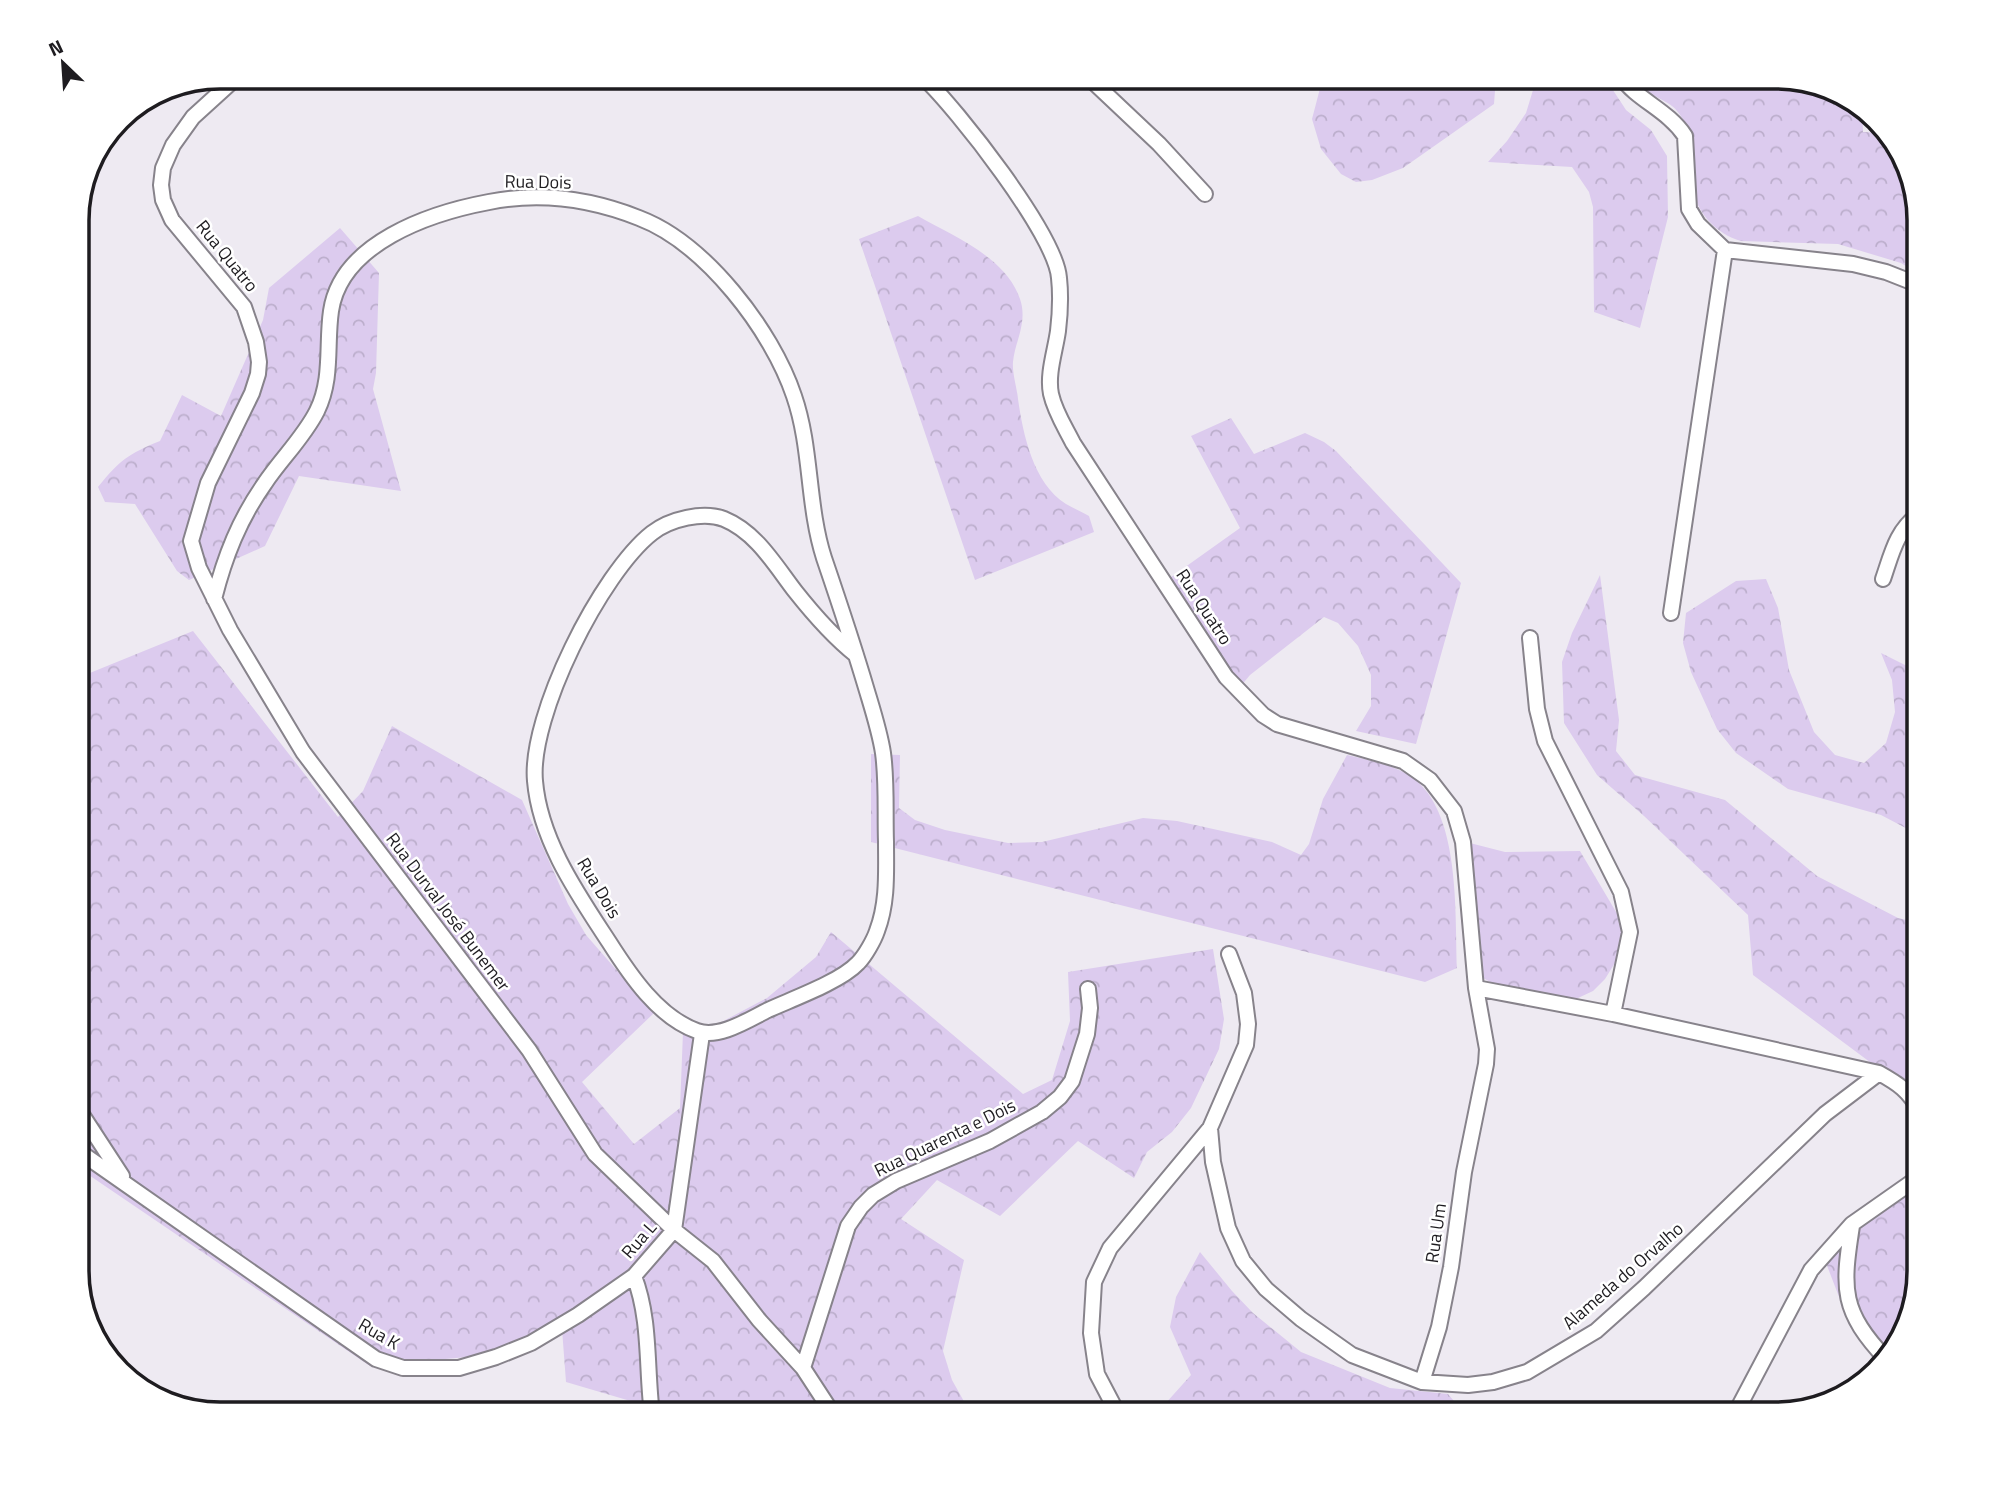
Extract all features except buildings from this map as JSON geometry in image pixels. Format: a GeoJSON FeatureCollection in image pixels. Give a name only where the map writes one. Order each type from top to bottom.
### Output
{"type":"FeatureCollection","features":[{"type":"Feature","properties":{"kind":"street"},"geometry":{"type":"LineString","coordinates":[[1101,89],[1159,144],[1205,194]]}},
{"type":"Feature","properties":{"kind":"street"},"geometry":{"type":"LineString","coordinates":[[1633,89],[1670,119],[1685,136],[1689,209],[1698,225],[1725,250],[1853,264],[1907,280]]}},
{"type":"Feature","properties":{"kind":"street","name":"Rua Quatro"},"geometry":{"type":"LineString","coordinates":[[214,599],[199,568],[191,541],[208,483],[253,393],[259,362],[256,342],[244,307],[172,220],[163,200],[161,185],[163,169],[173,145],[193,117],[223,90]]}},
{"type":"Feature","properties":{"kind":"street","name":"Rua Quatro"},"geometry":{"type":"LineString","coordinates":[[933,90],[989,157],[1035,221],[1052,251],[1059,275],[1060,296],[1058,332],[1050,378],[1056,411],[1080,454],[1226,677],[1263,715],[1277,724],[1403,761],[1430,780],[1454,811],[1463,842],[1476,988],[1487,1049],[1481,1088]]}},
{"type":"Feature","properties":{"kind":"street","name":"Rua Dois"},"geometry":{"type":"LineString","coordinates":[[214,599],[226,555],[242,519],[266,481],[316,415],[330,366],[331,308],[349,269],[369,248],[411,225],[476,204],[511,198],[562,198],[643,219],[675,238],[707,265],[764,331],[795,398],[805,434],[815,530],[856,655],[883,752],[886,894],[877,933],[859,963],[829,982],[719,1032],[702,1034],[661,1007],[626,969],[571,881],[545,828],[534,773],[544,719],[555,685],[590,614],[623,563],[651,534],[672,522],[695,517],[720,517],[750,535],[832,636],[856,655]]}},
{"type":"Feature","properties":{"kind":"street"},"geometry":{"type":"LineString","coordinates":[[1671,613],[1725,250]]}},
{"type":"Feature","properties":{"kind":"street"},"geometry":{"type":"LineString","coordinates":[[1884,579],[1897,537],[1907,524]]}},
{"type":"Feature","properties":{"kind":"street","name":"Rua Durval José Bunemer"},"geometry":{"type":"LineString","coordinates":[[214,599],[303,752],[529,1050],[595,1154],[674,1230]]}},
{"type":"Feature","properties":{"kind":"street"},"geometry":{"type":"LineString","coordinates":[[1530,638],[1537,709],[1545,741],[1621,892],[1626,909],[1630,932],[1613,1014]]}},
{"type":"Feature","properties":{"kind":"street","name":"Alameda do Orvalho"},"geometry":{"type":"LineString","coordinates":[[1229,954],[1244,993],[1248,1024],[1246,1045],[1210,1128],[1213,1162],[1228,1228],[1243,1261],[1266,1289],[1301,1319],[1352,1355],[1423,1382],[1468,1385],[1493,1382],[1527,1372],[1595,1331],[1644,1288],[1825,1114],[1879,1073]]}},
{"type":"Feature","properties":{"kind":"street"},"geometry":{"type":"LineString","coordinates":[[1476,988],[1613,1014],[1879,1073],[1907,1091]]}},
{"type":"Feature","properties":{"kind":"street","name":"Rua Quarenta e Dois"},"geometry":{"type":"LineString","coordinates":[[803,1368],[848,1226],[861,1207],[873,1195],[896,1181],[990,1141],[1042,1112],[1060,1097],[1072,1081],[1087,1034],[1090,1008],[1088,989]]}},
{"type":"Feature","properties":{"kind":"street"},"geometry":{"type":"LineString","coordinates":[[702,1034],[674,1230],[713,1261],[759,1320],[803,1368],[825,1402]]}},
{"type":"Feature","properties":{"kind":"street","name":"Rua Um"},"geometry":{"type":"LineString","coordinates":[[1423,1382],[1446,1291],[1464,1172],[1481,1088]]}},
{"type":"Feature","properties":{"kind":"street"},"geometry":{"type":"LineString","coordinates":[[90,1128],[129,1186]]}},
{"type":"Feature","properties":{"kind":"street"},"geometry":{"type":"LineString","coordinates":[[1112,1402],[1097,1374],[1091,1333],[1094,1282],[1110,1248],[1210,1128]]}},
{"type":"Feature","properties":{"kind":"street","name":"Rua K"},"geometry":{"type":"LineString","coordinates":[[90,1159],[376,1359],[403,1368],[459,1367],[520,1348],[578,1315],[634,1276]]}},
{"type":"Feature","properties":{"kind":"street"},"geometry":{"type":"LineString","coordinates":[[1741,1402],[1811,1270],[1852,1224],[1907,1185]]}},
{"type":"Feature","properties":{"kind":"street"},"geometry":{"type":"LineString","coordinates":[[1852,1224],[1846,1289],[1850,1308],[1858,1326],[1879,1351]]}},
{"type":"Feature","properties":{"kind":"street","name":"Rua L"},"geometry":{"type":"LineString","coordinates":[[634,1276],[674,1230]]}},
{"type":"Feature","properties":{"kind":"street"},"geometry":{"type":"LineString","coordinates":[[634,1276],[641,1294],[651,1402]]}},
{"type":"Feature","properties":{"kind":"green space"},"geometry":{"type":"Polygon","coordinates":[[[1320,89],[1495,89],[1494,104],[1403,168],[1372,180],[1356,182],[1341,174],[1321,149],[1312,119],[1320,89]]]}},
{"type":"Feature","properties":{"kind":"green space"},"geometry":{"type":"Polygon","coordinates":[[[1533,89],[1612,89],[1626,110],[1651,130],[1667,156],[1668,217],[1640,328],[1594,312],[1593,207],[1589,192],[1572,167],[1488,162],[1507,141],[1526,113],[1533,89]]]}},
{"type":"Feature","properties":{"kind":"green space"},"geometry":{"type":"Polygon","coordinates":[[[1645,90],[1793,90],[1818,96],[1855,116],[1863,123],[1863,132],[1872,132],[1880,141],[1900,178],[1906,203],[1907,267],[1838,244],[1741,241],[1716,228],[1703,214],[1692,187],[1694,147],[1690,134],[1672,106],[1645,90]]]}},
{"type":"Feature","properties":{"kind":"green space"},"geometry":{"type":"Polygon","coordinates":[[[918,216],[977,249],[1003,271],[1013,284],[1020,299],[1023,316],[1013,371],[1027,442],[1045,484],[1066,504],[1089,516],[1094,532],[975,580],[859,239],[918,216]]]}},
{"type":"Feature","properties":{"kind":"green space"},"geometry":{"type":"Polygon","coordinates":[[[340,228],[379,273],[376,373],[373,389],[401,491],[299,476],[265,546],[189,580],[177,571],[135,504],[105,502],[98,487],[125,459],[160,441],[182,395],[221,416],[263,320],[269,288],[340,228]]]}},
{"type":"Feature","properties":{"kind":"green space"},"geometry":{"type":"Polygon","coordinates":[[[1231,418],[1254,454],[1305,433],[1324,442],[1336,451],[1461,583],[1416,744],[1356,731],[1371,706],[1371,675],[1358,646],[1338,623],[1324,617],[1250,675],[1240,687],[1167,580],[1240,528],[1191,436],[1231,418]]]}},
{"type":"Feature","properties":{"kind":"green space"},"geometry":{"type":"Polygon","coordinates":[[[1600,575],[1619,720],[1616,751],[1635,775],[1725,800],[1817,876],[1907,920],[1907,1102],[1890,1077],[1753,975],[1748,915],[1597,775],[1564,723],[1562,662],[1572,633],[1600,575]]]}},
{"type":"Feature","properties":{"kind":"green space"},"geometry":{"type":"Polygon","coordinates":[[[1766,579],[1778,608],[1789,670],[1814,732],[1835,755],[1864,763],[1886,743],[1895,712],[1892,680],[1881,653],[1907,666],[1907,829],[1881,815],[1788,789],[1736,753],[1717,729],[1691,672],[1683,643],[1686,613],[1736,581],[1766,579]]]}},
{"type":"Feature","properties":{"kind":"green space"},"geometry":{"type":"Polygon","coordinates":[[[193,631],[338,817],[363,791],[392,726],[522,800],[568,904],[586,935],[654,1013],[582,1082],[634,1144],[680,1108],[683,1032],[712,1027],[767,998],[816,957],[831,932],[1023,1094],[1052,1080],[1070,1021],[1068,972],[1213,949],[1224,1019],[1219,1049],[1191,1108],[1172,1132],[1147,1152],[1134,1178],[1078,1141],[1000,1216],[937,1180],[901,1219],[964,1260],[943,1351],[952,1380],[964,1402],[634,1402],[566,1382],[562,1329],[467,1357],[370,1366],[90,1176],[90,673],[193,631]]]}},
{"type":"Feature","properties":{"kind":"green space"},"geometry":{"type":"Polygon","coordinates":[[[871,754],[900,755],[899,808],[915,820],[945,830],[1008,843],[1042,842],[1143,818],[1177,821],[1272,842],[1301,855],[1309,844],[1323,799],[1347,755],[1387,765],[1405,773],[1421,785],[1434,802],[1443,823],[1453,872],[1457,968],[1425,982],[871,842],[871,754]]]}},
{"type":"Feature","properties":{"kind":"green space"},"geometry":{"type":"Polygon","coordinates":[[[1466,842],[1505,852],[1580,851],[1622,922],[1621,953],[1605,979],[1593,991],[1578,998],[1550,1004],[1504,990],[1478,975],[1466,842]]]}},
{"type":"Feature","properties":{"kind":"green space"},"geometry":{"type":"Polygon","coordinates":[[[1907,1176],[1906,1288],[1893,1329],[1876,1355],[1851,1328],[1821,1250],[1907,1176]]]}},
{"type":"Feature","properties":{"kind":"green space"},"geometry":{"type":"Polygon","coordinates":[[[1200,1252],[1253,1313],[1301,1352],[1390,1388],[1448,1394],[1455,1402],[1167,1402],[1191,1375],[1170,1327],[1176,1297],[1200,1252]]]}}]}
